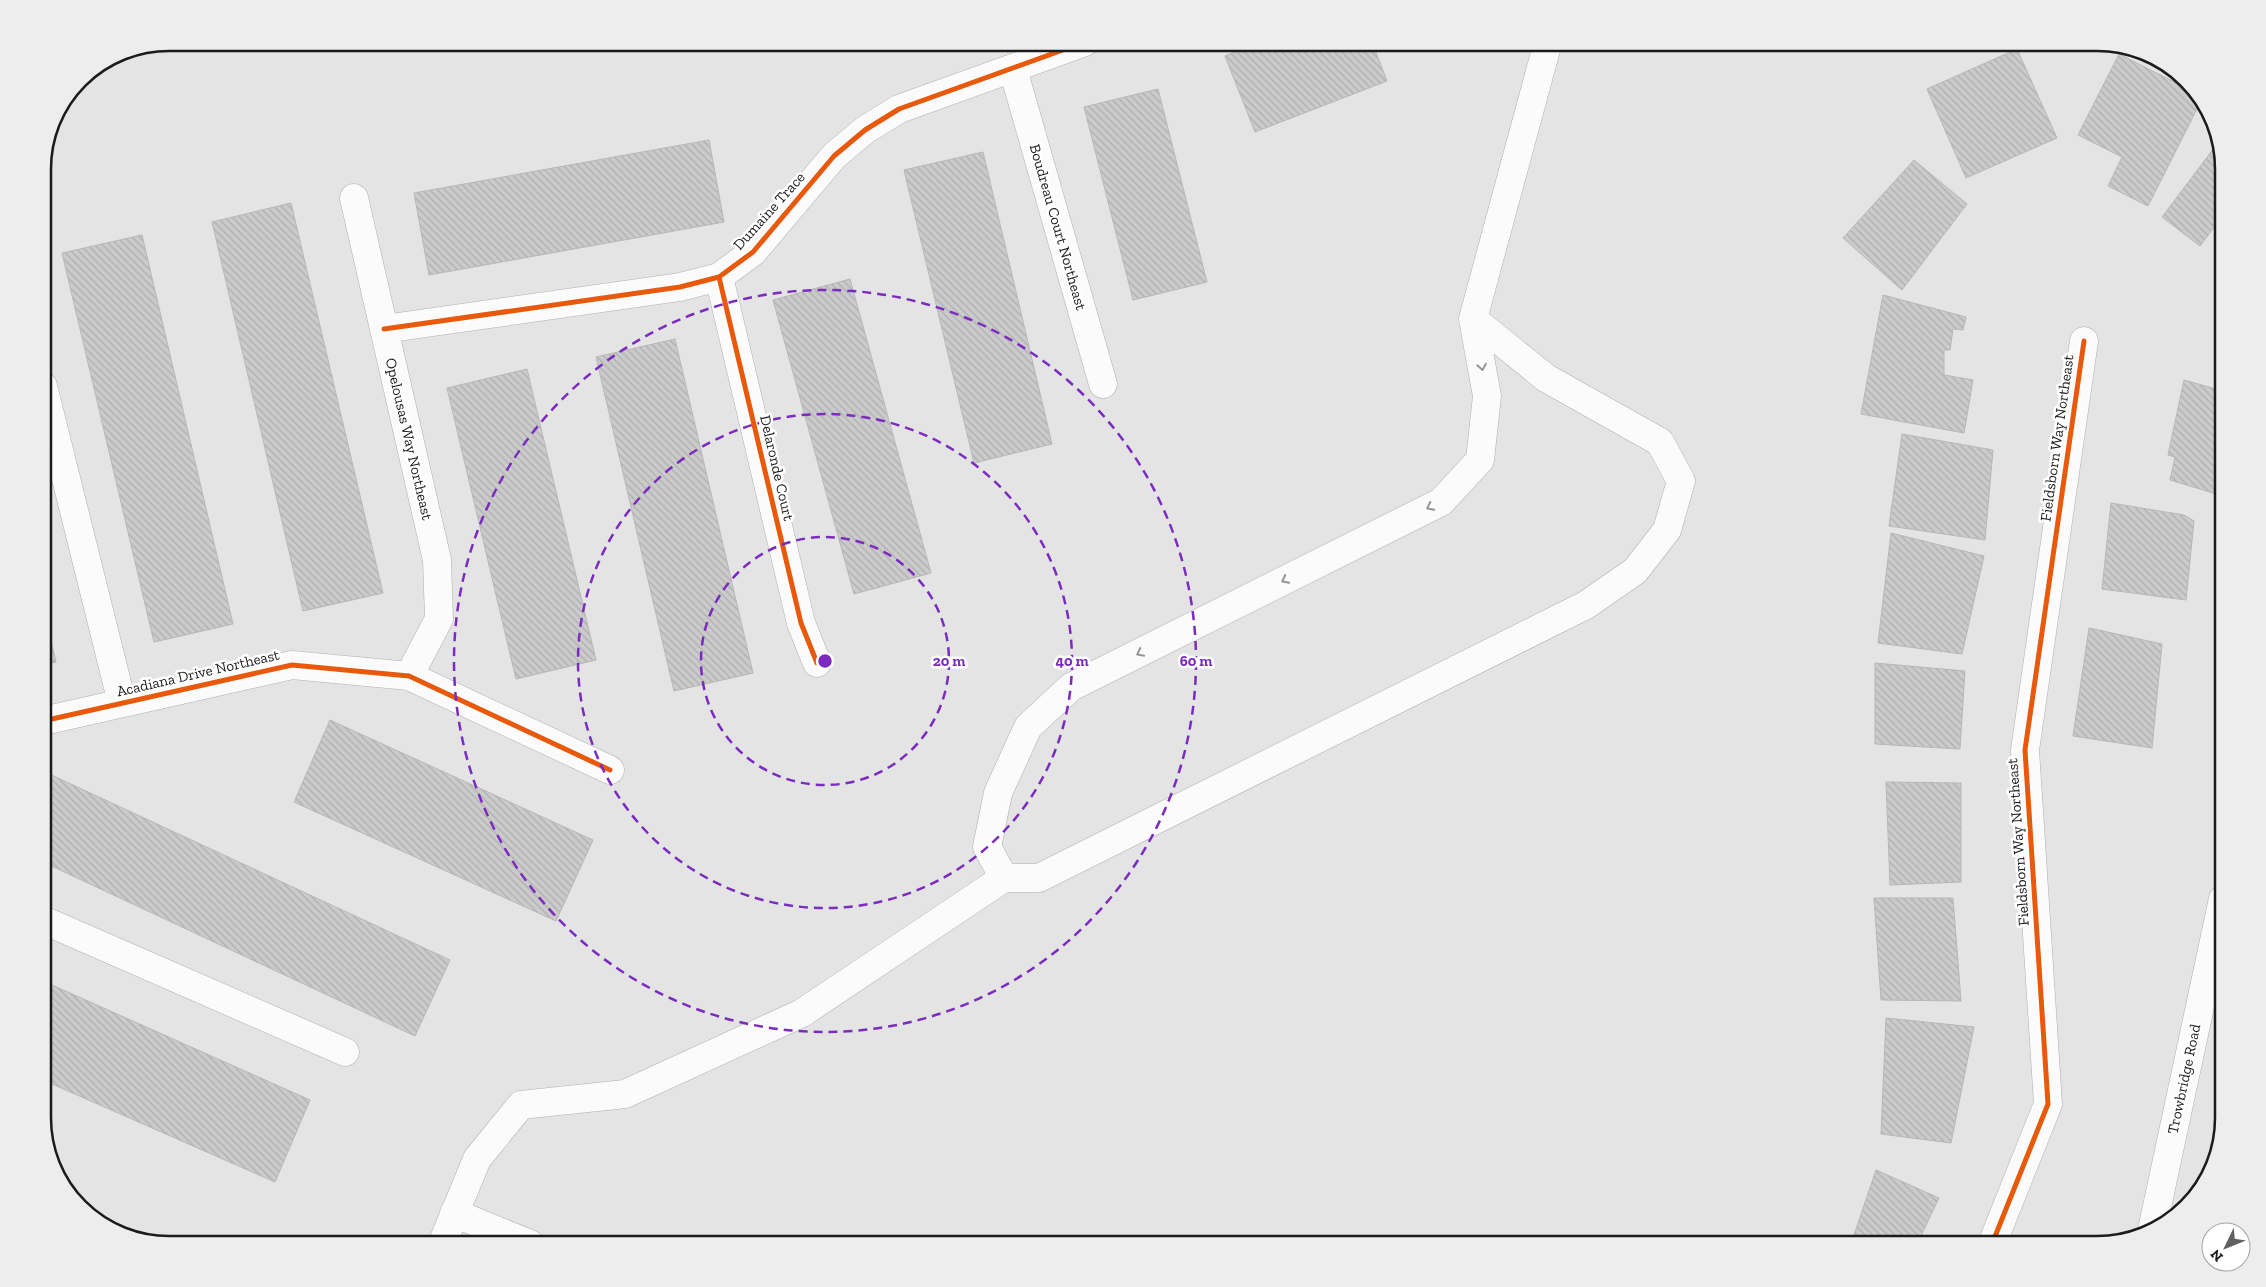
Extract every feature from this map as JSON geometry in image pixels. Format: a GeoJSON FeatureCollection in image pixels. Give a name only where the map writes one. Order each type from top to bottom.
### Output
{"type":"FeatureCollection","features":[{"type":"Feature","properties":{"kind":"street","name":"Dumaine Trace"},"geometry":{"type":"LineString","coordinates":[[384,329],[680,287],[719,277],[753,252],[834,156],[865,130],[899,109],[1062,51]]}},
{"type":"Feature","properties":{"kind":"street"},"geometry":{"type":"LineString","coordinates":[[1004,878],[987,846],[998,793],[1028,727],[1071,687],[1441,502],[1480,460],[1487,396],[1473,319],[1546,51]]}},
{"type":"Feature","properties":{"kind":"street","name":"Boudreau Court Northeast"},"geometry":{"type":"LineString","coordinates":[[1013,69],[1103,384]]}},
{"type":"Feature","properties":{"kind":"street","name":"Opelousas Way Northeast"},"geometry":{"type":"LineString","coordinates":[[354,198],[438,560],[439,619],[409,676]]}},
{"type":"Feature","properties":{"kind":"street","name":"Delaronde Court"},"geometry":{"type":"LineString","coordinates":[[719,277],[801,623],[817,663]]}},
{"type":"Feature","properties":{"kind":"street"},"geometry":{"type":"LineString","coordinates":[[445,1236],[477,1159],[521,1105],[625,1094],[802,1013],[1004,878],[1039,878],[1586,605],[1635,571],[1667,530],[1680,481],[1660,442],[1546,378],[1473,319]]}},
{"type":"Feature","properties":{"kind":"street","name":"Fieldsborn Way Northeast"},"geometry":{"type":"LineString","coordinates":[[1995,1236],[2048,1104],[2025,750],[2084,341]]}},
{"type":"Feature","properties":{"kind":"street"},"geometry":{"type":"LineString","coordinates":[[52,422],[122,703]]}},
{"type":"Feature","properties":{"kind":"street","name":"Acadiana Drive Northeast"},"geometry":{"type":"LineString","coordinates":[[52,719],[292,665],[409,676],[610,770]]}},
{"type":"Feature","properties":{"kind":"street"},"geometry":{"type":"LineString","coordinates":[[52,924],[345,1052]]}},
{"type":"Feature","properties":{"kind":"street","name":"Trowbridge Road"},"geometry":{"type":"LineString","coordinates":[[2154,1221],[2215,941]]}},
{"type":"Feature","properties":{"kind":"street"},"geometry":{"type":"LineString","coordinates":[[454,1213],[510,1236]]}},
{"type":"Feature","properties":{"kind":"building"},"geometry":{"type":"Polygon","coordinates":[[[1237,51],[1375,51],[1387,81],[1255,132],[1225,56],[1237,51]]]}},
{"type":"Feature","properties":{"kind":"building"},"geometry":{"type":"Polygon","coordinates":[[[2012,51],[2018,51],[2057,138],[1966,178],[1927,89],[2012,51]]]}},
{"type":"Feature","properties":{"kind":"building"},"geometry":{"type":"Polygon","coordinates":[[[2119,54],[2176,83],[2197,108],[2148,206],[2108,186],[2122,157],[2078,135],[2119,54]]]}},
{"type":"Feature","properties":{"kind":"building"},"geometry":{"type":"Polygon","coordinates":[[[1158,89],[1207,282],[1133,300],[1084,107],[1158,89]]]}},
{"type":"Feature","properties":{"kind":"building"},"geometry":{"type":"Polygon","coordinates":[[[709,140],[724,222],[429,275],[414,193],[709,140]]]}},
{"type":"Feature","properties":{"kind":"building"},"geometry":{"type":"Polygon","coordinates":[[[2212,150],[2214,227],[2200,246],[2162,217],[2212,150]]]}},
{"type":"Feature","properties":{"kind":"building"},"geometry":{"type":"Polygon","coordinates":[[[983,152],[1052,444],[974,463],[904,170],[983,152]]]}},
{"type":"Feature","properties":{"kind":"building"},"geometry":{"type":"Polygon","coordinates":[[[1914,160],[1967,204],[1902,290],[1843,238],[1914,160]]]}},
{"type":"Feature","properties":{"kind":"building"},"geometry":{"type":"Polygon","coordinates":[[[291,203],[383,593],[303,611],[212,222],[291,203]]]}},
{"type":"Feature","properties":{"kind":"building"},"geometry":{"type":"Polygon","coordinates":[[[142,235],[233,624],[154,642],[62,253],[142,235]]]}},
{"type":"Feature","properties":{"kind":"building"},"geometry":{"type":"Polygon","coordinates":[[[850,279],[931,573],[854,594],[773,300],[850,279]]]}},
{"type":"Feature","properties":{"kind":"building"},"geometry":{"type":"Polygon","coordinates":[[[1883,295],[1966,317],[1963,330],[1953,329],[1950,350],[1944,350],[1944,375],[1973,380],[1964,433],[1861,414],[1883,295]]]}},
{"type":"Feature","properties":{"kind":"building"},"geometry":{"type":"Polygon","coordinates":[[[675,339],[753,673],[674,691],[596,357],[675,339]]]}},
{"type":"Feature","properties":{"kind":"building"},"geometry":{"type":"Polygon","coordinates":[[[527,369],[596,660],[516,679],[447,388],[527,369]]]}},
{"type":"Feature","properties":{"kind":"building"},"geometry":{"type":"Polygon","coordinates":[[[2184,380],[2214,389],[2214,493],[2170,480],[2175,457],[2168,455],[2184,380]]]}},
{"type":"Feature","properties":{"kind":"building"},"geometry":{"type":"Polygon","coordinates":[[[1902,434],[1993,450],[1985,540],[1889,526],[1902,434]]]}},
{"type":"Feature","properties":{"kind":"building"},"geometry":{"type":"Polygon","coordinates":[[[2111,503],[2184,515],[2194,521],[2186,600],[2102,589],[2111,503]]]}},
{"type":"Feature","properties":{"kind":"building"},"geometry":{"type":"Polygon","coordinates":[[[1891,533],[1984,556],[1962,654],[1878,643],[1891,533]]]}},
{"type":"Feature","properties":{"kind":"building"},"geometry":{"type":"Polygon","coordinates":[[[2089,628],[2162,644],[2152,748],[2073,736],[2089,628]]]}},
{"type":"Feature","properties":{"kind":"building"},"geometry":{"type":"Polygon","coordinates":[[[52,645],[56,662],[52,663],[52,645]]]}},
{"type":"Feature","properties":{"kind":"building"},"geometry":{"type":"Polygon","coordinates":[[[1875,663],[1965,671],[1960,749],[1875,744],[1875,663]]]}},
{"type":"Feature","properties":{"kind":"building"},"geometry":{"type":"Polygon","coordinates":[[[330,720],[593,840],[556,921],[294,802],[330,720]]]}},
{"type":"Feature","properties":{"kind":"building"},"geometry":{"type":"Polygon","coordinates":[[[52,775],[450,960],[415,1036],[52,866],[52,775]]]}},
{"type":"Feature","properties":{"kind":"building"},"geometry":{"type":"Polygon","coordinates":[[[1886,782],[1961,783],[1961,882],[1890,885],[1886,782]]]}},
{"type":"Feature","properties":{"kind":"building"},"geometry":{"type":"Polygon","coordinates":[[[1874,898],[1953,898],[1961,1001],[1881,1000],[1874,898]]]}},
{"type":"Feature","properties":{"kind":"building"},"geometry":{"type":"Polygon","coordinates":[[[52,985],[310,1100],[275,1182],[52,1084],[52,985]]]}},
{"type":"Feature","properties":{"kind":"building"},"geometry":{"type":"Polygon","coordinates":[[[1886,1018],[1974,1027],[1951,1143],[1881,1134],[1886,1018]]]}},
{"type":"Feature","properties":{"kind":"building"},"geometry":{"type":"Polygon","coordinates":[[[1876,1170],[1939,1198],[1921,1236],[1854,1236],[1876,1170]]]}},
{"type":"Feature","properties":{"kind":"cycle path"},"geometry":{"type":"LineString","coordinates":[[384,329],[680,287],[719,277],[753,252],[834,156],[865,130],[899,109],[1060,51]]}},
{"type":"Feature","properties":{"kind":"cycle path"},"geometry":{"type":"LineString","coordinates":[[719,277],[801,623],[817,663]]}},
{"type":"Feature","properties":{"kind":"cycle path"},"geometry":{"type":"LineString","coordinates":[[1995,1236],[2048,1104],[2025,750],[2084,341]]}},
{"type":"Feature","properties":{"kind":"cycle path"},"geometry":{"type":"LineString","coordinates":[[52,719],[292,665],[409,676],[610,770]]}}]}
